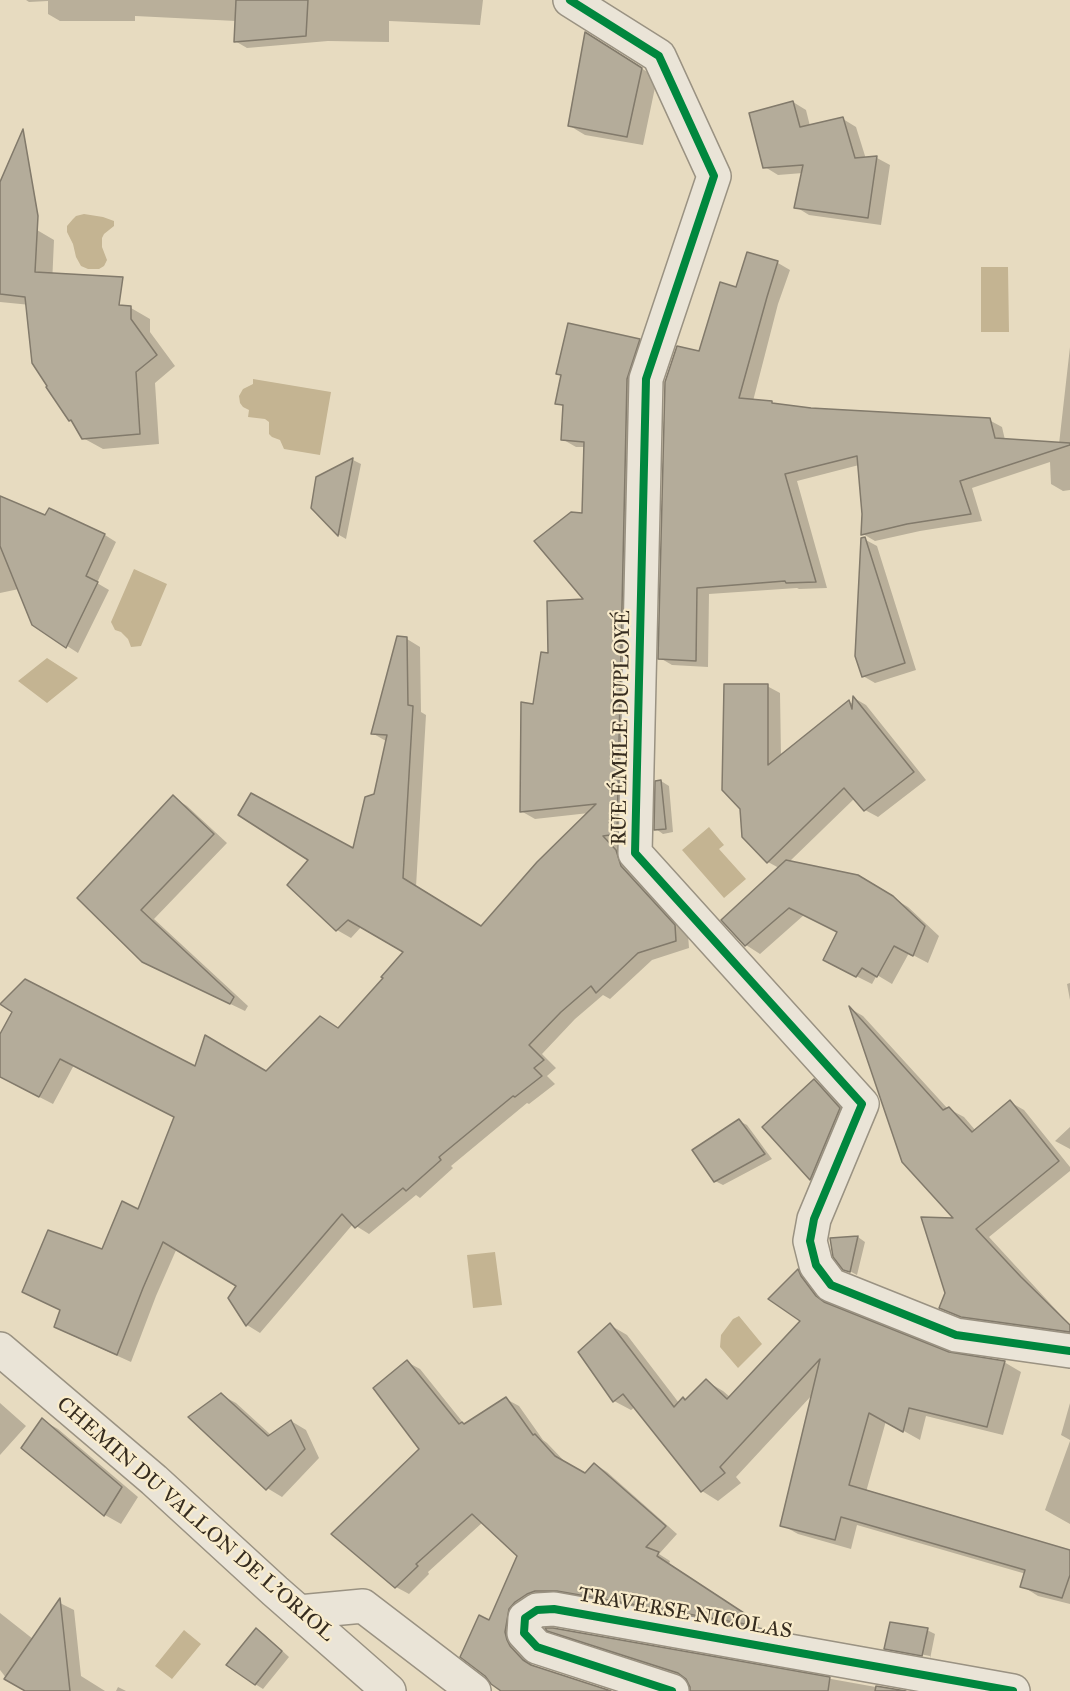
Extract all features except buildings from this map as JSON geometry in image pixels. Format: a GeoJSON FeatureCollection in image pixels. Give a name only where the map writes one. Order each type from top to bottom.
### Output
{"type":"FeatureCollection","features":[{"type":"Feature","properties":{"kind":"street","name":"RUE ÉMILE DUPLOYÉ"},"geometry":{"type":"LineString","coordinates":[[570,0],[659,56],[714,176],[646,380],[635,852],[862,1104],[814,1219],[810,1241],[816,1265],[831,1285],[956,1335],[1070,1351]]}},
{"type":"Feature","properties":{"kind":"street","name":"CHEMIN DU VALLON DE L'ORIOL"},"geometry":{"type":"LineString","coordinates":[[0,1350],[154,1480],[389,1691]]}},
{"type":"Feature","properties":{"kind":"street"},"geometry":{"type":"LineString","coordinates":[[299,1612],[363,1606],[474,1691]]}},
{"type":"Feature","properties":{"kind":"street","name":"TRAVERSE NICOLAS"},"geometry":{"type":"LineString","coordinates":[[672,1691],[537,1647],[524,1633],[525,1618],[537,1610],[554,1609],[1013,1691]]}},
{"type":"Feature","properties":{"kind":"shaded area"},"geometry":{"type":"Polygon","coordinates":[[[84,214],[114,221],[114,226],[102,238],[102,247],[107,260],[99,269],[88,269],[81,266],[67,232],[67,226],[73,219],[84,214]]]}},
{"type":"Feature","properties":{"kind":"shaded area"},"geometry":{"type":"Polygon","coordinates":[[[981,267],[1008,267],[1009,332],[981,332],[981,267]]]}},
{"type":"Feature","properties":{"kind":"shaded area"},"geometry":{"type":"Polygon","coordinates":[[[253,379],[331,392],[320,455],[284,449],[280,440],[269,434],[269,422],[265,419],[248,417],[249,410],[240,403],[239,396],[243,389],[253,384],[253,379]]]}},
{"type":"Feature","properties":{"kind":"shaded area"},"geometry":{"type":"Polygon","coordinates":[[[134,569],[167,584],[141,646],[131,647],[128,639],[115,630],[111,622],[134,569]]]}},
{"type":"Feature","properties":{"kind":"shaded area"},"geometry":{"type":"Polygon","coordinates":[[[47,658],[78,678],[47,703],[18,681],[47,658]]]}},
{"type":"Feature","properties":{"kind":"shaded area"},"geometry":{"type":"Polygon","coordinates":[[[709,827],[724,845],[719,849],[746,879],[724,898],[682,850],[709,827]]]}},
{"type":"Feature","properties":{"kind":"shaded area"},"geometry":{"type":"Polygon","coordinates":[[[495,1252],[502,1305],[473,1308],[467,1255],[495,1252]]]}},
{"type":"Feature","properties":{"kind":"shaded area"},"geometry":{"type":"Polygon","coordinates":[[[739,1316],[762,1344],[738,1368],[720,1347],[721,1335],[733,1319],[739,1316]]]}},
{"type":"Feature","properties":{"kind":"shaded area"},"geometry":{"type":"Polygon","coordinates":[[[184,1630],[201,1644],[172,1679],[155,1666],[184,1630]]]}},
{"type":"Feature","properties":{"kind":"cycle path"},"geometry":{"type":"LineString","coordinates":[[570,0],[659,56],[714,176],[646,379],[635,853],[862,1104],[814,1219],[810,1241],[816,1265],[831,1285],[956,1335],[1070,1351]]}},
{"type":"Feature","properties":{"kind":"cycle path"},"geometry":{"type":"LineString","coordinates":[[672,1691],[537,1647],[524,1633],[525,1618],[537,1610],[554,1609],[1013,1691]]}}]}
